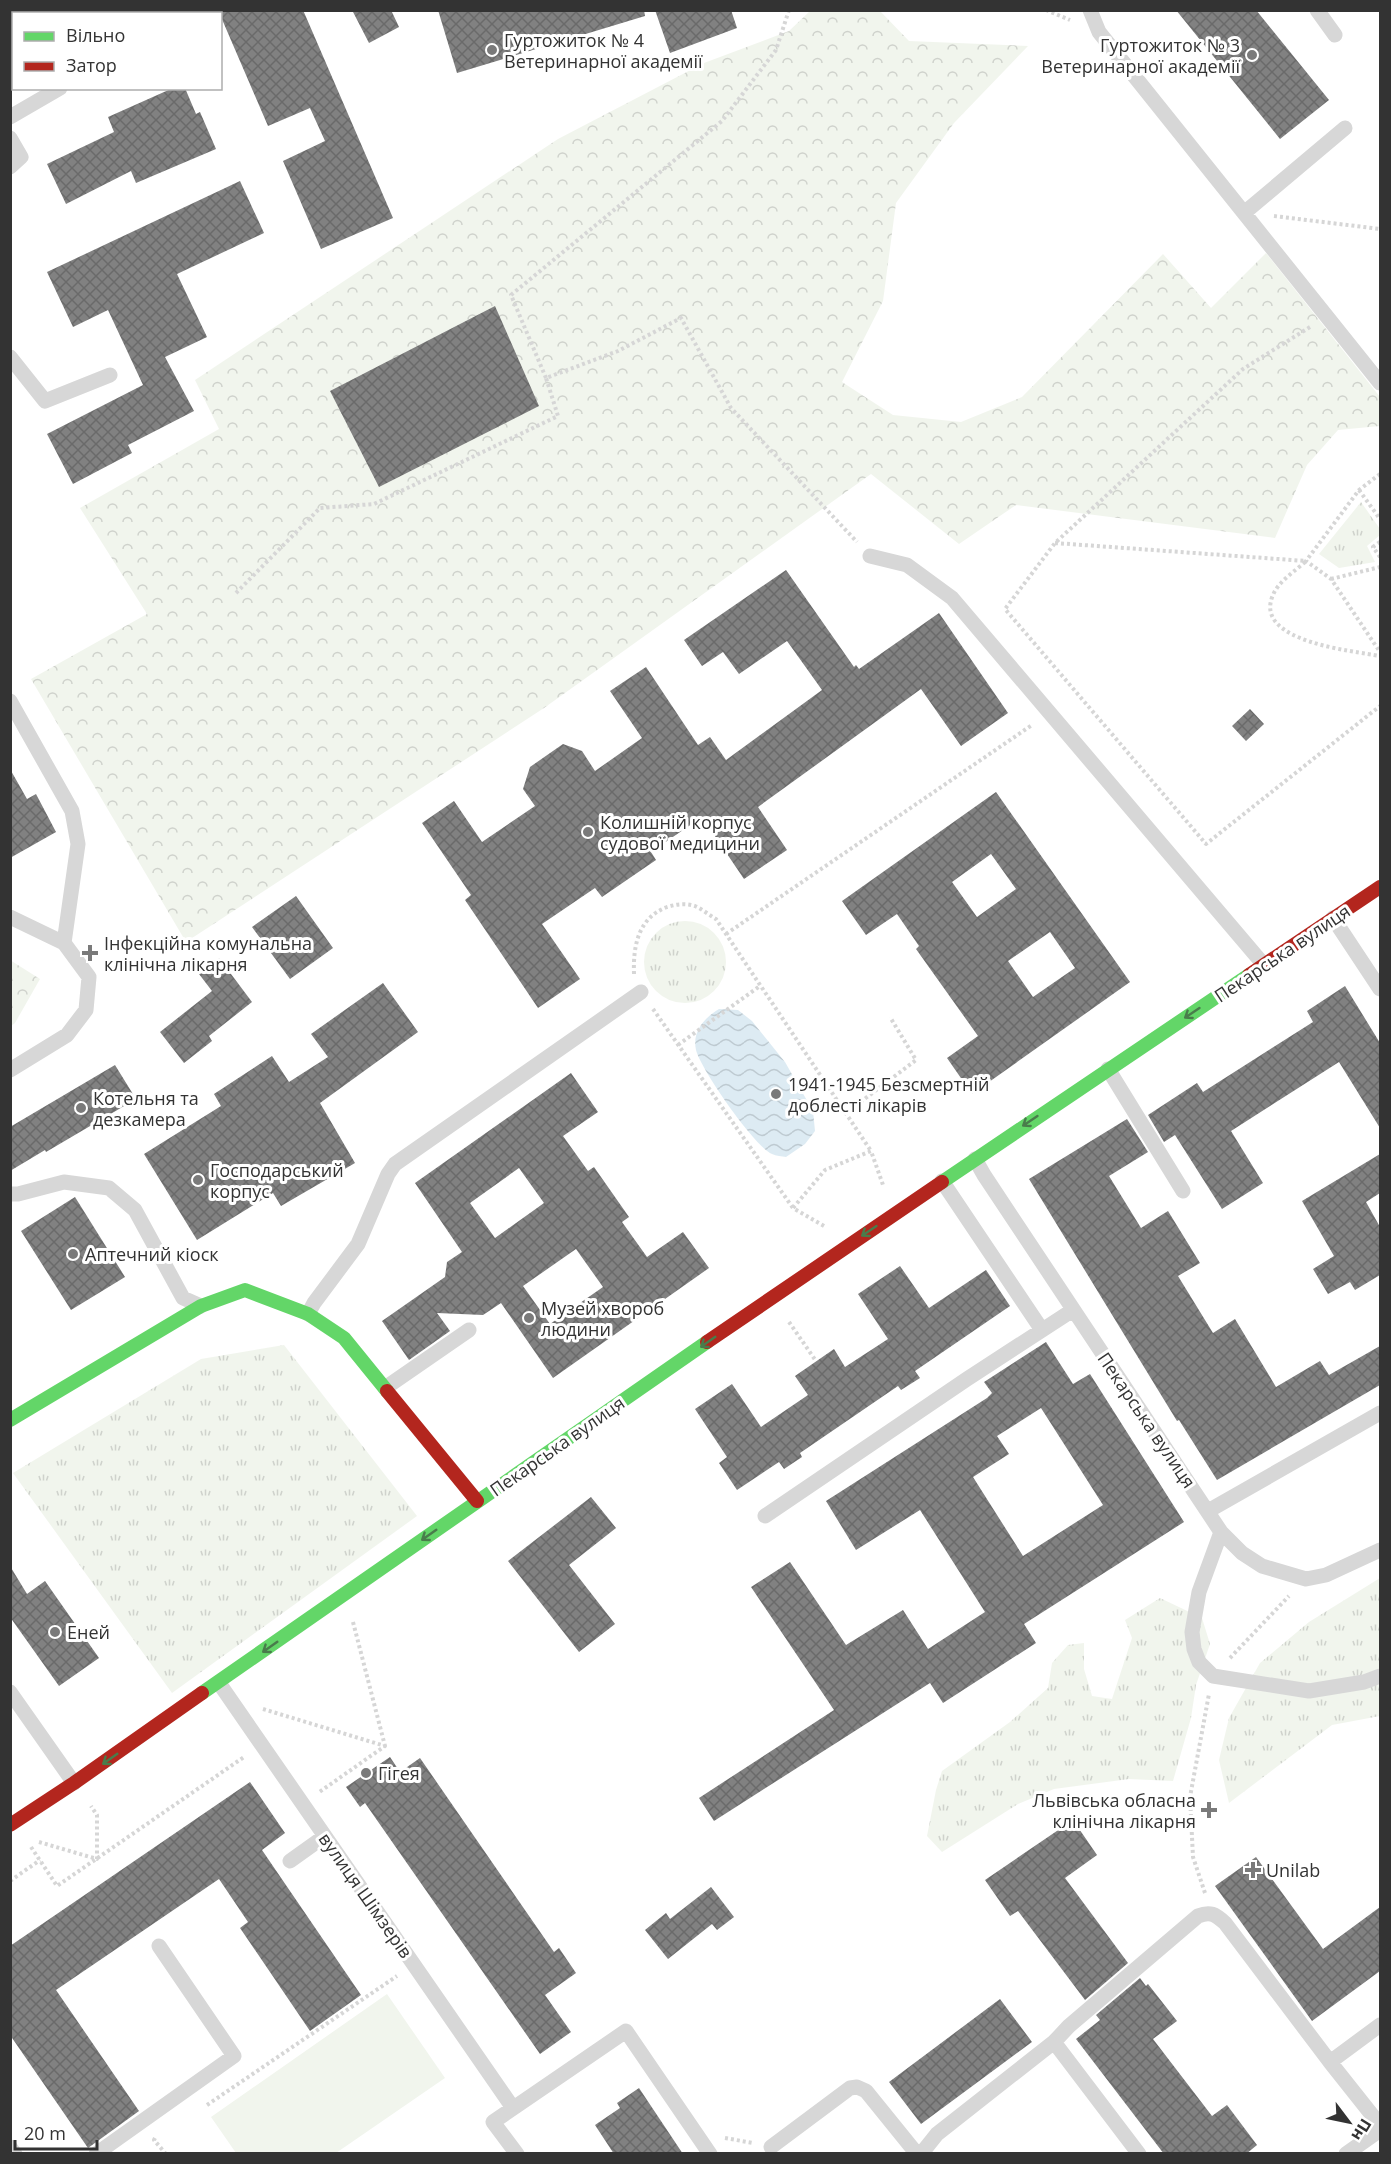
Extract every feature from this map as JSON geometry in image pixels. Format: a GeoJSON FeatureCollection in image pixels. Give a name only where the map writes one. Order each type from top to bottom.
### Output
{"type":"FeatureCollection","features":[{"type":"Feature","properties":{"kind":"street","name":"Пекарська вулиця"},"geometry":{"type":"LineString","coordinates":[[10,1420],[201,1306],[245,1290],[308,1314],[344,1338],[477,1501],[942,1181],[1380,887]]}},
{"type":"Feature","properties":{"kind":"street"},"geometry":{"type":"LineString","coordinates":[[10,1825],[219,1683],[477,1501]]}},
{"type":"Feature","properties":{"kind":"lane"},"geometry":{"type":"LineString","coordinates":[[1090,10],[1099,32],[1380,383]]}},
{"type":"Feature","properties":{"kind":"lane"},"geometry":{"type":"LineString","coordinates":[[1317,10],[1335,35]]}},
{"type":"Feature","properties":{"kind":"lane"},"geometry":{"type":"LineString","coordinates":[[10,117],[57,90]]}},
{"type":"Feature","properties":{"kind":"lane"},"geometry":{"type":"LineString","coordinates":[[1244,213],[1345,128]]}},
{"type":"Feature","properties":{"kind":"lane"},"geometry":{"type":"LineString","coordinates":[[10,138],[21,157],[10,167]]}},
{"type":"Feature","properties":{"kind":"lane"},"geometry":{"type":"LineString","coordinates":[[10,357],[45,401],[110,375]]}},
{"type":"Feature","properties":{"kind":"lane"},"geometry":{"type":"LineString","coordinates":[[870,556],[908,565],[952,598],[1264,965]]}},
{"type":"Feature","properties":{"kind":"lane"},"geometry":{"type":"LineString","coordinates":[[10,701],[72,811],[78,843],[64,943]]}},
{"type":"Feature","properties":{"kind":"lane"},"geometry":{"type":"LineString","coordinates":[[10,917],[64,943],[89,977],[86,1010],[67,1035],[10,1070]]}},
{"type":"Feature","properties":{"kind":"lane"},"geometry":{"type":"LineString","coordinates":[[1334,918],[1380,989]]}},
{"type":"Feature","properties":{"kind":"lane"},"geometry":{"type":"LineString","coordinates":[[308,1314],[358,1244],[394,1164],[641,992]]}},
{"type":"Feature","properties":{"kind":"lane"},"geometry":{"type":"LineString","coordinates":[[1108,1069],[1183,1191]]}},
{"type":"Feature","properties":{"kind":"lane","name":"Пекарська вулиця"},"geometry":{"type":"LineString","coordinates":[[975,1159],[1221,1532],[1242,1553],[1262,1566],[1306,1579]]}},
{"type":"Feature","properties":{"kind":"lane"},"geometry":{"type":"LineString","coordinates":[[942,1181],[1042,1330]]}},
{"type":"Feature","properties":{"kind":"lane"},"geometry":{"type":"LineString","coordinates":[[10,1194],[64,1182],[110,1188],[135,1210],[183,1298],[201,1306]]}},
{"type":"Feature","properties":{"kind":"lane"},"geometry":{"type":"LineString","coordinates":[[765,1516],[1073,1310]]}},
{"type":"Feature","properties":{"kind":"lane"},"geometry":{"type":"LineString","coordinates":[[385,1388],[469,1330]]}},
{"type":"Feature","properties":{"kind":"lane"},"geometry":{"type":"LineString","coordinates":[[1208,1511],[1380,1413]]}},
{"type":"Feature","properties":{"kind":"lane"},"geometry":{"type":"LineString","coordinates":[[1221,1532],[1199,1592],[1192,1632],[1194,1649],[1199,1662],[1213,1676],[1309,1691],[1364,1682],[1380,1676]]}},
{"type":"Feature","properties":{"kind":"lane"},"geometry":{"type":"LineString","coordinates":[[1306,1579],[1326,1575],[1380,1550]]}},
{"type":"Feature","properties":{"kind":"lane","name":"вулиця Шімзерів"},"geometry":{"type":"LineString","coordinates":[[219,1683],[513,2108]]}},
{"type":"Feature","properties":{"kind":"lane"},"geometry":{"type":"LineString","coordinates":[[10,1692],[74,1783]]}},
{"type":"Feature","properties":{"kind":"lane"},"geometry":{"type":"LineString","coordinates":[[290,1861],[325,1836]]}},
{"type":"Feature","properties":{"kind":"lane"},"geometry":{"type":"LineString","coordinates":[[771,2147],[850,2088],[857,2087],[866,2091],[919,2154],[937,2134],[1054,2042],[1069,2026],[1198,1916],[1206,1913],[1212,1913],[1225,1923],[1380,2125]]}},
{"type":"Feature","properties":{"kind":"lane"},"geometry":{"type":"LineString","coordinates":[[96,2154],[234,2056],[159,1946]]}},
{"type":"Feature","properties":{"kind":"lane"},"geometry":{"type":"LineString","coordinates":[[1330,2062],[1380,2025]]}},
{"type":"Feature","properties":{"kind":"lane"},"geometry":{"type":"LineString","coordinates":[[517,2154],[493,2122],[626,2031],[710,2154]]}},
{"type":"Feature","properties":{"kind":"lane"},"geometry":{"type":"LineString","coordinates":[[1054,2042],[1139,2154]]}},
{"type":"Feature","properties":{"kind":"lane"},"geometry":{"type":"LineString","coordinates":[[1346,2154],[1380,2130]]}},
{"type":"Feature","properties":{"kind":"lane"},"geometry":{"type":"LineString","coordinates":[[10,2147],[15,2154]]}},
{"type":"Feature","properties":{"kind":"path"},"geometry":{"type":"LineString","coordinates":[[236,593],[320,508],[374,504],[558,416],[546,378],[512,295],[722,121],[776,50],[789,10]]}},
{"type":"Feature","properties":{"kind":"path"},"geometry":{"type":"LineString","coordinates":[[1244,213],[1380,228]]}},
{"type":"Feature","properties":{"kind":"path"},"geometry":{"type":"LineString","coordinates":[[1327,316],[1243,369],[1055,543],[1005,609],[1206,844],[1380,706]]}},
{"type":"Feature","properties":{"kind":"path"},"geometry":{"type":"LineString","coordinates":[[546,378],[618,351],[681,318],[731,408],[870,556]]}},
{"type":"Feature","properties":{"kind":"path"},"geometry":{"type":"LineString","coordinates":[[1380,474],[1359,490],[1306,561],[1281,584],[1272,595],[1270,608],[1273,618],[1281,628],[1310,642],[1380,654]]}},
{"type":"Feature","properties":{"kind":"path"},"geometry":{"type":"LineString","coordinates":[[1359,490],[1380,519]]}},
{"type":"Feature","properties":{"kind":"path"},"geometry":{"type":"LineString","coordinates":[[1380,542],[1373,548],[1380,557]]}},
{"type":"Feature","properties":{"kind":"path"},"geometry":{"type":"LineString","coordinates":[[1055,543],[1306,561],[1331,579],[1380,654]]}},
{"type":"Feature","properties":{"kind":"path"},"geometry":{"type":"LineString","coordinates":[[1331,579],[1380,567]]}},
{"type":"Feature","properties":{"kind":"path"},"geometry":{"type":"LineString","coordinates":[[726,934],[1050,712]]}},
{"type":"Feature","properties":{"kind":"path"},"geometry":{"type":"LineString","coordinates":[[827,1228],[793,1208],[641,992],[634,976],[633,953],[642,928],[655,912],[677,903],[697,907],[716,920],[871,1151],[884,1188]]}},
{"type":"Feature","properties":{"kind":"path"},"geometry":{"type":"LineString","coordinates":[[678,1045],[760,986]]}},
{"type":"Feature","properties":{"kind":"path"},"geometry":{"type":"LineString","coordinates":[[846,1113],[916,1060],[890,1017]]}},
{"type":"Feature","properties":{"kind":"path"},"geometry":{"type":"LineString","coordinates":[[793,1208],[825,1170],[871,1151]]}},
{"type":"Feature","properties":{"kind":"path"},"geometry":{"type":"LineString","coordinates":[[784,1314],[816,1361]]}},
{"type":"Feature","properties":{"kind":"path"},"geometry":{"type":"LineString","coordinates":[[1212,1913],[1192,1857],[1190,1797],[1213,1676],[1306,1579]]}},
{"type":"Feature","properties":{"kind":"path"},"geometry":{"type":"LineString","coordinates":[[351,1615],[385,1746]]}},
{"type":"Feature","properties":{"kind":"path"},"geometry":{"type":"LineString","coordinates":[[231,1700],[385,1746]]}},
{"type":"Feature","properties":{"kind":"path"},"geometry":{"type":"LineString","coordinates":[[25,1838],[57,1886],[262,1745]]}},
{"type":"Feature","properties":{"kind":"path"},"geometry":{"type":"LineString","coordinates":[[303,1804],[385,1746]]}},
{"type":"Feature","properties":{"kind":"path"},"geometry":{"type":"LineString","coordinates":[[97,1815],[97,1859]]}},
{"type":"Feature","properties":{"kind":"path"},"geometry":{"type":"LineString","coordinates":[[35,1841],[97,1859]]}},
{"type":"Feature","properties":{"kind":"path"},"geometry":{"type":"LineString","coordinates":[[10,1881],[40,1860]]}},
{"type":"Feature","properties":{"kind":"path"},"geometry":{"type":"LineString","coordinates":[[202,2108],[414,1965]]}},
{"type":"Feature","properties":{"kind":"path"},"geometry":{"type":"LineString","coordinates":[[695,2132],[771,2147]]}},
{"type":"Feature","properties":{"kind":"path"},"geometry":{"type":"LineString","coordinates":[[154,2140],[164,2134]]}},
{"type":"Feature","properties":{"kind":"green space"},"geometry":{"type":"Polygon","coordinates":[[[810,11],[880,11],[909,41],[1028,46],[954,123],[896,203],[883,301],[842,382],[893,415],[961,422],[1022,397],[1163,254],[1211,308],[1266,253],[1380,397],[1380,426],[1338,430],[1307,465],[1275,538],[1016,505],[959,544],[871,474],[544,708],[186,942],[31,679],[147,614],[80,508],[219,429],[195,380],[558,139],[704,63],[789,31],[810,11]]]}},
{"type":"Feature","properties":{"kind":"green space"},"geometry":{"type":"Polygon","coordinates":[[[1361,502],[1380,529],[1380,535],[1367,546],[1375,562],[1339,568],[1319,554],[1361,502]]]}},
{"type":"Feature","properties":{"kind":"green space"},"geometry":{"type":"Polygon","coordinates":[[[677,921],[693,921],[708,928],[719,939],[726,954],[723,978],[714,991],[693,1003],[677,1003],[662,996],[651,985],[644,970],[644,954],[651,939],[662,928],[677,921]]]}},
{"type":"Feature","properties":{"kind":"green space"},"geometry":{"type":"Polygon","coordinates":[[[10,960],[40,979],[15,1023],[11,1026],[10,960]]]}},
{"type":"Feature","properties":{"kind":"green space"},"geometry":{"type":"Polygon","coordinates":[[[284,1345],[417,1516],[172,1693],[13,1473],[201,1359],[284,1345]]]}},
{"type":"Feature","properties":{"kind":"green space"},"geometry":{"type":"Polygon","coordinates":[[[1380,1578],[1380,1716],[1332,1725],[1229,1803],[1219,1760],[1229,1718],[1260,1663],[1309,1622],[1380,1578]]]}},
{"type":"Feature","properties":{"kind":"green space"},"geometry":{"type":"Polygon","coordinates":[[[1160,1598],[1202,1618],[1210,1644],[1196,1685],[1191,1718],[1173,1781],[1129,1779],[1054,1789],[1018,1804],[942,1852],[927,1836],[942,1771],[1010,1722],[1048,1688],[1052,1663],[1068,1645],[1084,1643],[1084,1669],[1092,1696],[1112,1699],[1132,1638],[1125,1620],[1160,1598]]]}},
{"type":"Feature","properties":{"kind":"green space"},"geometry":{"type":"Polygon","coordinates":[[[387,1994],[445,2078],[336,2153],[236,2153],[211,2117],[387,1994]]]}},
{"type":"Feature","properties":{"kind":"water"},"geometry":{"type":"Polygon","coordinates":[[[719,1009],[738,1010],[752,1021],[785,1062],[813,1111],[815,1131],[805,1144],[786,1157],[772,1154],[754,1138],[730,1107],[700,1060],[695,1043],[698,1031],[704,1021],[719,1009]]]}},
{"type":"Feature","properties":{"kind":"building"},"geometry":{"type":"Polygon","coordinates":[[[218,10],[303,10],[393,218],[321,249],[283,161],[325,141],[310,108],[268,126],[222,19],[222,12],[218,10]]]}},
{"type":"Feature","properties":{"kind":"building"},"geometry":{"type":"Polygon","coordinates":[[[352,10],[391,10],[399,27],[369,43],[352,10]]]}},
{"type":"Feature","properties":{"kind":"building","name":"Гуртожиток № 4 Ветеринарної академії"},"geometry":{"type":"Polygon","coordinates":[[[438,10],[644,10],[645,16],[457,73],[438,10]]]}},
{"type":"Feature","properties":{"kind":"building"},"geometry":{"type":"Polygon","coordinates":[[[655,10],[731,10],[737,28],[670,53],[655,10]]]}},
{"type":"Feature","properties":{"kind":"building","name":"Гуртожиток № 3 Ветеринарної академії"},"geometry":{"type":"Polygon","coordinates":[[[1176,10],[1256,10],[1329,100],[1280,139],[1176,10]]]}},
{"type":"Feature","properties":{"kind":"building"},"geometry":{"type":"Polygon","coordinates":[[[169,90],[186,90],[196,114],[200,112],[216,149],[136,183],[131,171],[66,204],[47,164],[114,132],[108,117],[169,90]]]}},
{"type":"Feature","properties":{"kind":"building"},"geometry":{"type":"Polygon","coordinates":[[[240,181],[264,233],[177,274],[207,337],[165,357],[194,411],[128,445],[132,453],[73,484],[47,434],[143,385],[108,310],[73,327],[47,272],[240,181]]]}},
{"type":"Feature","properties":{"kind":"building"},"geometry":{"type":"Polygon","coordinates":[[[495,306],[539,406],[379,487],[330,391],[495,306]]]}},
{"type":"Feature","properties":{"kind":"building"},"geometry":{"type":"Polygon","coordinates":[[[786,570],[854,667],[856,665],[859,669],[939,613],[1008,713],[961,746],[921,689],[758,807],[787,850],[744,879],[702,817],[651,852],[656,860],[602,897],[595,888],[542,924],[580,979],[538,1008],[465,900],[471,895],[422,823],[454,801],[482,842],[535,806],[523,789],[530,767],[563,744],[582,751],[595,771],[642,738],[610,691],[646,667],[698,745],[710,737],[726,760],[822,690],[787,641],[739,674],[723,652],[702,666],[684,640],[786,570]]]}},
{"type":"Feature","properties":{"kind":"building"},"geometry":{"type":"Polygon","coordinates":[[[1250,709],[1264,724],[1246,741],[1232,726],[1250,709]]]}},
{"type":"Feature","properties":{"kind":"building"},"geometry":{"type":"Polygon","coordinates":[[[10,769],[27,799],[36,794],[56,832],[10,858],[10,769]]]}},
{"type":"Feature","properties":{"kind":"building"},"geometry":{"type":"Polygon","coordinates":[[[996,792],[1130,982],[972,1094],[947,1058],[978,1036],[916,949],[919,946],[897,914],[866,935],[842,901],[996,792]],[[991,854],[952,882],[977,917],[1016,889],[991,854]],[[1050,932],[1008,961],[1033,997],[1075,968],[1050,932]]]}},
{"type":"Feature","properties":{"kind":"building"},"geometry":{"type":"Polygon","coordinates":[[[296,896],[333,948],[290,979],[252,927],[296,896]]]}},
{"type":"Feature","properties":{"kind":"building"},"geometry":{"type":"Polygon","coordinates":[[[219,958],[252,1002],[209,1036],[212,1041],[184,1063],[160,1032],[212,991],[199,974],[219,958]]]}},
{"type":"Feature","properties":{"kind":"building"},"geometry":{"type":"Polygon","coordinates":[[[383,983],[418,1032],[320,1103],[355,1163],[281,1206],[273,1193],[197,1240],[144,1154],[221,1106],[214,1094],[272,1056],[289,1082],[328,1057],[311,1034],[383,983]]]}},
{"type":"Feature","properties":{"kind":"building"},"geometry":{"type":"Polygon","coordinates":[[[1345,986],[1380,1043],[1380,1128],[1339,1062],[1231,1131],[1263,1183],[1222,1209],[1175,1135],[1164,1142],[1148,1115],[1197,1083],[1203,1092],[1313,1022],[1307,1011],[1345,986]]]}},
{"type":"Feature","properties":{"kind":"building","name":"Котельня та дезкамера"},"geometry":{"type":"Polygon","coordinates":[[[115,1065],[136,1099],[10,1171],[10,1127],[115,1065]]]}},
{"type":"Feature","properties":{"kind":"building"},"geometry":{"type":"Polygon","coordinates":[[[571,1073],[598,1112],[563,1136],[588,1171],[594,1167],[629,1217],[622,1222],[647,1257],[683,1232],[709,1268],[553,1378],[501,1303],[483,1315],[437,1313],[450,1331],[409,1360],[382,1321],[445,1277],[447,1262],[462,1252],[415,1183],[571,1073]],[[519,1168],[470,1203],[495,1238],[544,1203],[519,1168]],[[576,1249],[523,1286],[550,1324],[603,1287],[576,1249]]]}},
{"type":"Feature","properties":{"kind":"building"},"geometry":{"type":"Polygon","coordinates":[[[1127,1119],[1148,1152],[1109,1176],[1141,1228],[1168,1211],[1200,1263],[1178,1276],[1213,1333],[1235,1319],[1276,1387],[1320,1361],[1329,1375],[1380,1346],[1380,1385],[1217,1480],[1179,1420],[1177,1421],[1029,1179],[1127,1119]]]}},
{"type":"Feature","properties":{"kind":"building"},"geometry":{"type":"Polygon","coordinates":[[[1380,1154],[1380,1193],[1366,1202],[1380,1227],[1380,1275],[1355,1290],[1350,1282],[1328,1294],[1313,1269],[1334,1256],[1302,1201],[1380,1154]]]}},
{"type":"Feature","properties":{"kind":"building","name":"Аптечний кіоск"},"geometry":{"type":"Polygon","coordinates":[[[75,1197],[125,1277],[71,1310],[21,1231],[75,1197]]]}},
{"type":"Feature","properties":{"kind":"building"},"geometry":{"type":"Polygon","coordinates":[[[900,1266],[929,1308],[986,1270],[1010,1306],[915,1371],[920,1378],[901,1390],[898,1386],[800,1453],[802,1457],[784,1469],[779,1462],[737,1490],[719,1463],[727,1457],[695,1409],[732,1384],[761,1427],[808,1395],[795,1376],[834,1349],[845,1367],[888,1339],[858,1294],[900,1266]]]}},
{"type":"Feature","properties":{"kind":"building"},"geometry":{"type":"Polygon","coordinates":[[[1046,1342],[1073,1384],[1090,1374],[1184,1522],[1024,1624],[1036,1643],[943,1703],[930,1683],[714,1821],[699,1798],[834,1710],[751,1587],[790,1562],[846,1645],[903,1610],[928,1649],[985,1612],[920,1510],[856,1550],[826,1501],[987,1398],[992,1393],[984,1382],[1046,1342]],[[1041,1408],[997,1436],[1009,1454],[973,1477],[1023,1556],[1103,1505],[1041,1408]]]}},
{"type":"Feature","properties":{"kind":"building"},"geometry":{"type":"Polygon","coordinates":[[[591,1497],[616,1528],[569,1565],[615,1624],[579,1652],[508,1561],[591,1497]]]}},
{"type":"Feature","properties":{"kind":"building"},"geometry":{"type":"Polygon","coordinates":[[[10,1566],[27,1594],[45,1581],[99,1658],[59,1686],[10,1617],[10,1566]]]}},
{"type":"Feature","properties":{"kind":"building"},"geometry":{"type":"Polygon","coordinates":[[[390,1757],[400,1772],[420,1758],[554,1952],[559,1948],[576,1973],[545,1995],[571,2032],[540,2054],[365,1803],[360,1807],[346,1787],[390,1757]]]}},
{"type":"Feature","properties":{"kind":"building"},"geometry":{"type":"Polygon","coordinates":[[[250,1782],[285,1833],[262,1850],[361,1995],[310,2031],[240,1928],[248,1922],[219,1879],[56,1990],[139,2111],[88,2148],[10,2035],[10,1946],[250,1782]]]}},
{"type":"Feature","properties":{"kind":"building"},"geometry":{"type":"Polygon","coordinates":[[[1073,1820],[1097,1855],[1065,1878],[1128,1963],[1085,2000],[1018,1911],[1010,1916],[985,1880],[1073,1820]]]}},
{"type":"Feature","properties":{"kind":"building"},"geometry":{"type":"Polygon","coordinates":[[[1256,1857],[1323,1949],[1380,1907],[1380,1971],[1312,2021],[1215,1886],[1256,1857]]]}},
{"type":"Feature","properties":{"kind":"building"},"geometry":{"type":"Polygon","coordinates":[[[711,1887],[734,1917],[717,1930],[712,1924],[668,1959],[645,1930],[666,1913],[670,1919],[711,1887]]]}},
{"type":"Feature","properties":{"kind":"building"},"geometry":{"type":"Polygon","coordinates":[[[1140,1978],[1146,1986],[1148,1984],[1177,2021],[1153,2039],[1212,2116],[1227,2105],[1257,2145],[1246,2154],[1164,2154],[1076,2039],[1100,2020],[1096,2015],[1140,1978]]]}},
{"type":"Feature","properties":{"kind":"building"},"geometry":{"type":"Polygon","coordinates":[[[1000,1999],[1032,2042],[921,2124],[889,2082],[1000,1999]]]}},
{"type":"Feature","properties":{"kind":"building"},"geometry":{"type":"Polygon","coordinates":[[[639,2088],[683,2154],[614,2154],[595,2125],[620,2108],[617,2103],[639,2088]]]}},
{"type":"Feature","properties":{"kind":"traffic: fast"},"geometry":{"type":"LineString","coordinates":[[942,1182],[1249,975]]}},
{"type":"Feature","properties":{"kind":"traffic: fast"},"geometry":{"type":"LineString","coordinates":[[10,1420],[201,1306],[245,1290],[308,1314],[344,1338],[387,1391]]}},
{"type":"Feature","properties":{"kind":"traffic: fast"},"geometry":{"type":"LineString","coordinates":[[202,1693],[707,1342]]}},
{"type":"Feature","properties":{"kind":"traffic: jam"},"geometry":{"type":"LineString","coordinates":[[1249,975],[1380,887]]}},
{"type":"Feature","properties":{"kind":"traffic: jam"},"geometry":{"type":"LineString","coordinates":[[707,1342],[942,1182]]}},
{"type":"Feature","properties":{"kind":"traffic: jam"},"geometry":{"type":"LineString","coordinates":[[387,1391],[477,1501]]}},
{"type":"Feature","properties":{"kind":"traffic: jam"},"geometry":{"type":"LineString","coordinates":[[10,1825],[202,1693]]}},
{"type":"Feature","properties":{"kind":"place","name":"Гуртожиток № 4 Ветеринарної академії"},"geometry":{"type":"Point","coordinates":[492,50]}},
{"type":"Feature","properties":{"kind":"place","name":"Гуртожиток № 3 Ветеринарної академії"},"geometry":{"type":"Point","coordinates":[1252,55]}},
{"type":"Feature","properties":{"kind":"place","name":"Колишній корпус судової медицини"},"geometry":{"type":"Point","coordinates":[588,832]}},
{"type":"Feature","properties":{"kind":"place","name":"Інфекційна комунальна клінічна лікарня"},"geometry":{"type":"Point","coordinates":[90,953]}},
{"type":"Feature","properties":{"kind":"place","name":"1941-1945 Безсмертній доблесті лікарів"},"geometry":{"type":"Point","coordinates":[776,1094]}},
{"type":"Feature","properties":{"kind":"place","name":"Котельня та дезкамера"},"geometry":{"type":"Point","coordinates":[81,1108]}},
{"type":"Feature","properties":{"kind":"place","name":"Господарський корпус"},"geometry":{"type":"Point","coordinates":[198,1180]}},
{"type":"Feature","properties":{"kind":"place","name":"Аптечний кіоск"},"geometry":{"type":"Point","coordinates":[73,1254]}},
{"type":"Feature","properties":{"kind":"place","name":"Музей хвороб людини"},"geometry":{"type":"Point","coordinates":[529,1318]}},
{"type":"Feature","properties":{"kind":"place","name":"Еней"},"geometry":{"type":"Point","coordinates":[55,1632]}},
{"type":"Feature","properties":{"kind":"place","name":"Гігея"},"geometry":{"type":"Point","coordinates":[366,1773]}},
{"type":"Feature","properties":{"kind":"place","name":"Львівська обласна клінічна лікарня"},"geometry":{"type":"Point","coordinates":[1209,1810]}},
{"type":"Feature","properties":{"kind":"place","name":"Unilab"},"geometry":{"type":"Point","coordinates":[1253,1870]}}]}
